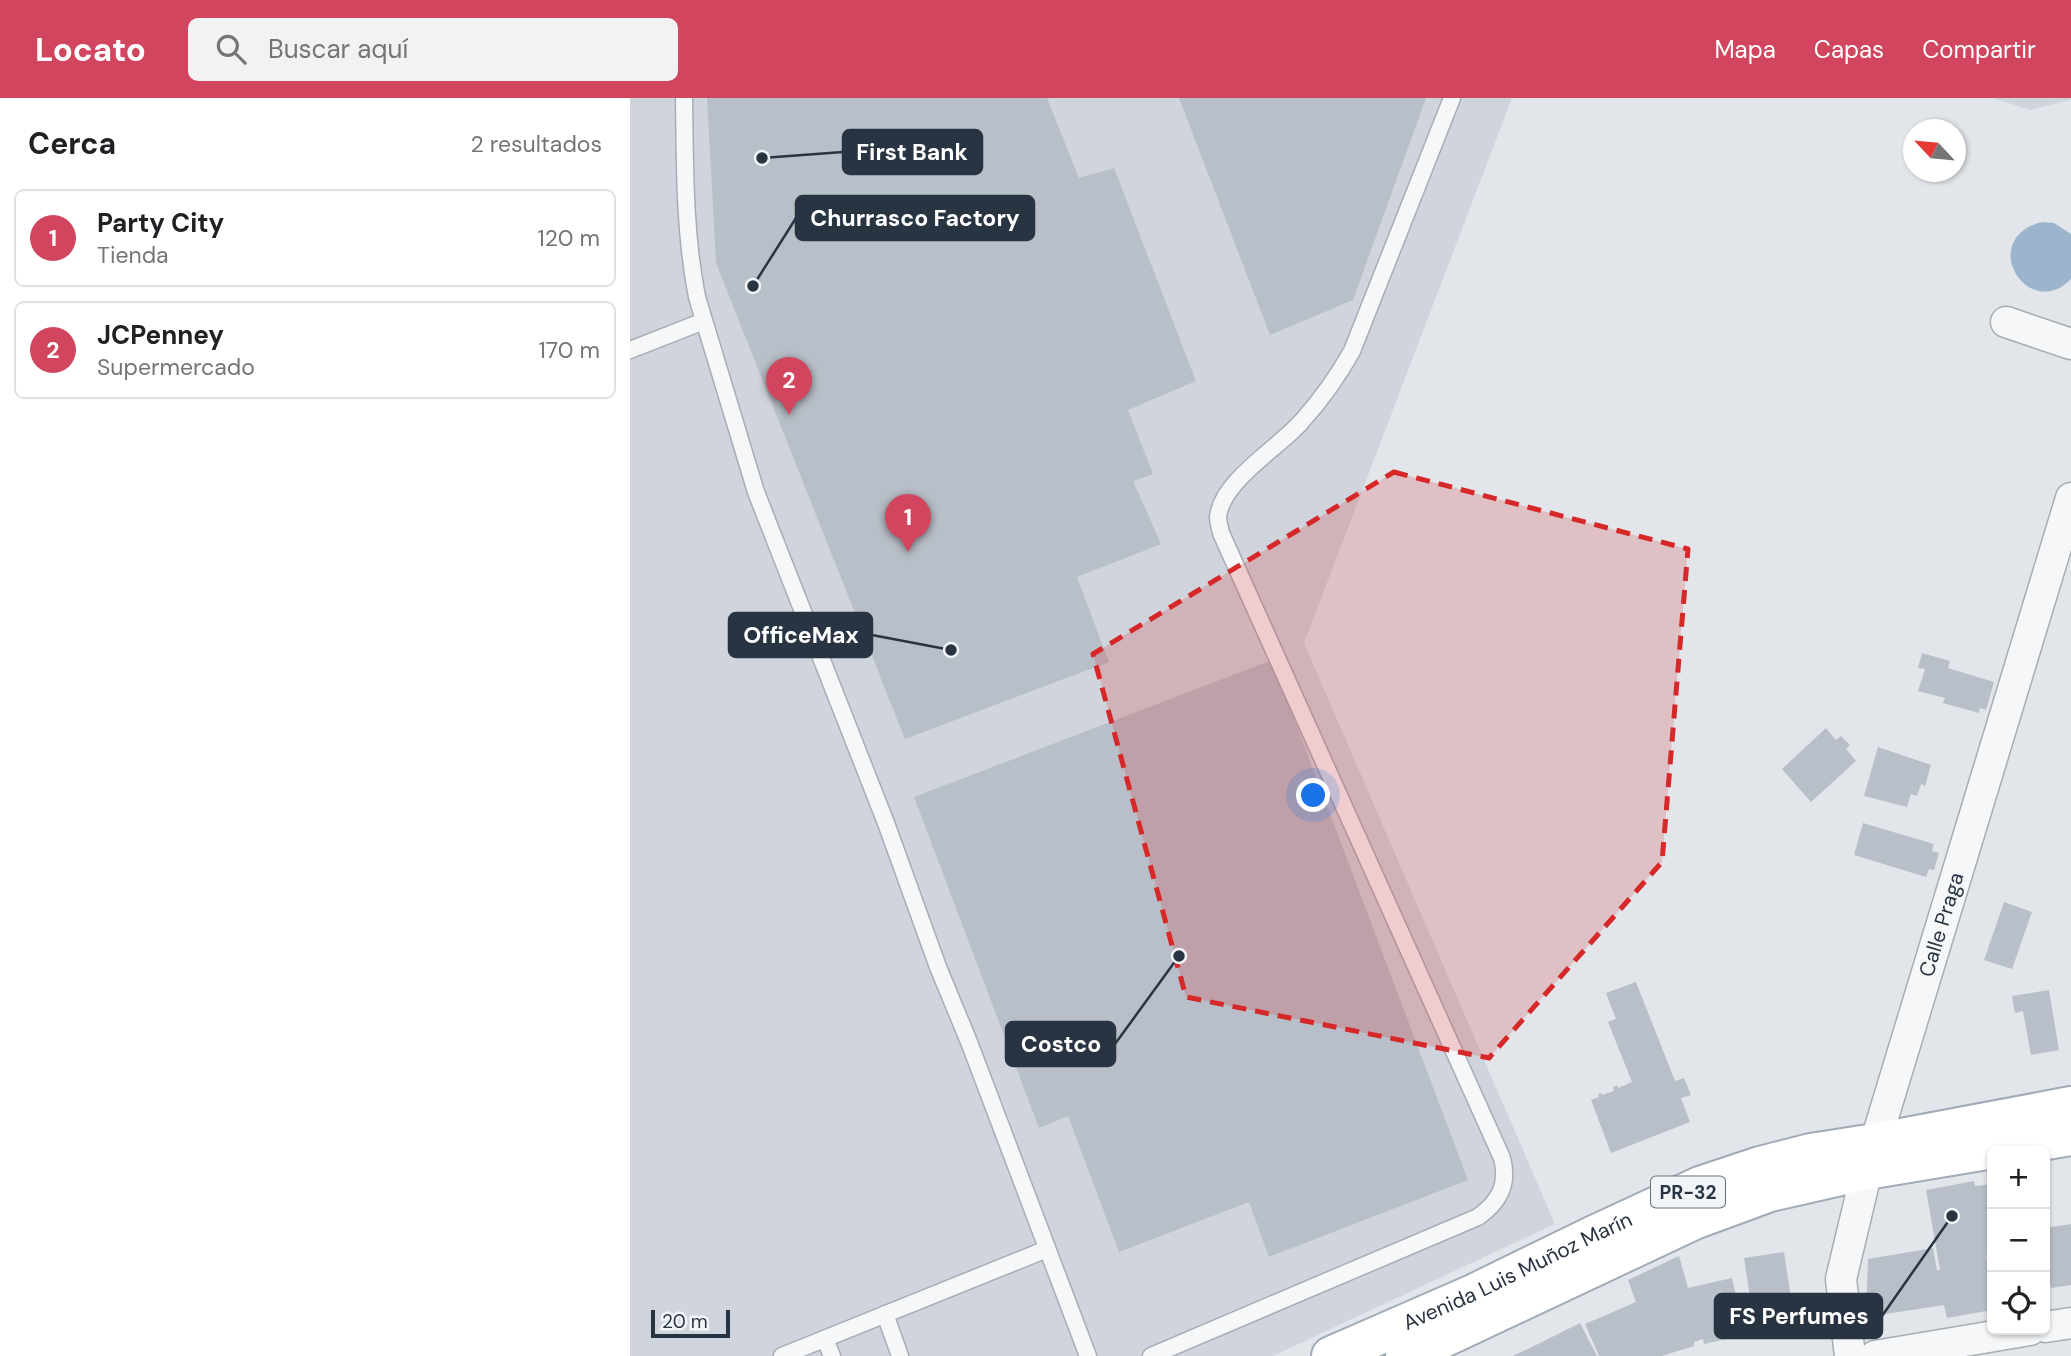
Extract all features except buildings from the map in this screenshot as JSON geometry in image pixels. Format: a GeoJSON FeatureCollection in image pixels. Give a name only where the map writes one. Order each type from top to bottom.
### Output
{"type":"FeatureCollection","features":[{"type":"Feature","properties":{"kind":"main road","name":"Avenida Luis Muñoz Marín"},"geometry":{"type":"LineString","coordinates":[[1405,1356],[1694,1220],[1871,1157],[2071,1106]]}},
{"type":"Feature","properties":{"kind":"main road","name":"Avenida Luis Muñoz Marín"},"geometry":{"type":"LineString","coordinates":[[1331,1356],[1471,1295],[1594,1234],[1700,1186],[1760,1166],[1811,1153],[1871,1157],[2071,1136]]}},
{"type":"Feature","properties":{"kind":"street"},"geometry":{"type":"LineString","coordinates":[[2006,322],[2071,344]]}},
{"type":"Feature","properties":{"kind":"street","name":"Calle Praga"},"geometry":{"type":"LineString","coordinates":[[1850,1356],[1841,1279],[1871,1157],[2071,498]]}},
{"type":"Feature","properties":{"kind":"street"},"geometry":{"type":"LineString","coordinates":[[2050,1326],[2071,1323]]}},
{"type":"Feature","properties":{"kind":"street"},"geometry":{"type":"LineString","coordinates":[[1875,1356],[2000,1335]]}},
{"type":"Feature","properties":{"kind":"lane"},"geometry":{"type":"LineString","coordinates":[[684,98],[686,209],[691,269],[756,492],[886,823],[938,967],[969,1041],[1088,1356]]}},
{"type":"Feature","properties":{"kind":"lane"},"geometry":{"type":"LineString","coordinates":[[1151,1356],[1478,1217],[1493,1204],[1504,1188],[1502,1158],[1221,533],[1218,518],[1223,501],[1234,485],[1301,422],[1341,371],[1352,351],[1452,98]]}},
{"type":"Feature","properties":{"kind":"lane"},"geometry":{"type":"LineString","coordinates":[[630,350],[704,321]]}},
{"type":"Feature","properties":{"kind":"lane"},"geometry":{"type":"LineString","coordinates":[[782,1356],[1047,1249]]}},
{"type":"Feature","properties":{"kind":"lane"},"geometry":{"type":"LineString","coordinates":[[885,1314],[900,1356]]}},
{"type":"Feature","properties":{"kind":"lane"},"geometry":{"type":"LineString","coordinates":[[825,1339],[832,1356]]}},
{"type":"Feature","properties":{"kind":"highlighted area"},"geometry":{"type":"Polygon","coordinates":[[[1394,472],[1688,549],[1662,862],[1489,1058],[1186,997],[1093,654],[1394,472]]]}},
{"type":"Feature","properties":{"kind":"shaded area"},"geometry":{"type":"Polygon","coordinates":[[[630,98],[1512,98],[1304,643],[1555,1224],[1273,1356],[630,1356],[630,98]]]}},
{"type":"Feature","properties":{"kind":"shaded area"},"geometry":{"type":"Polygon","coordinates":[[[1993,98],[2071,98],[2071,100],[2030,110],[1993,98]]]}},
{"type":"Feature","properties":{"kind":"water"},"geometry":{"type":"Polygon","coordinates":[[[2042,222],[2054,223],[2071,234],[2071,279],[2055,290],[2039,291],[2026,285],[2016,273],[2011,259],[2013,244],[2023,231],[2042,222]]]}},
{"type":"Feature","properties":{"kind":"place","name":"First Bank"},"geometry":{"type":"Point","coordinates":[762,158]}},
{"type":"Feature","properties":{"kind":"place","name":"Churrasco Factory"},"geometry":{"type":"Point","coordinates":[753,286]}},
{"type":"Feature","properties":{"kind":"place","name":"JCPenney"},"geometry":{"type":"Point","coordinates":[789,415]}},
{"type":"Feature","properties":{"kind":"place","name":"Party City"},"geometry":{"type":"Point","coordinates":[908,552]}},
{"type":"Feature","properties":{"kind":"place","name":"OfficeMax"},"geometry":{"type":"Point","coordinates":[951,650]}},
{"type":"Feature","properties":{"kind":"place","name":"Costco"},"geometry":{"type":"Point","coordinates":[1179,956]}},
{"type":"Feature","properties":{"kind":"place","name":"FS Perfumes"},"geometry":{"type":"Point","coordinates":[1952,1216]}}]}
